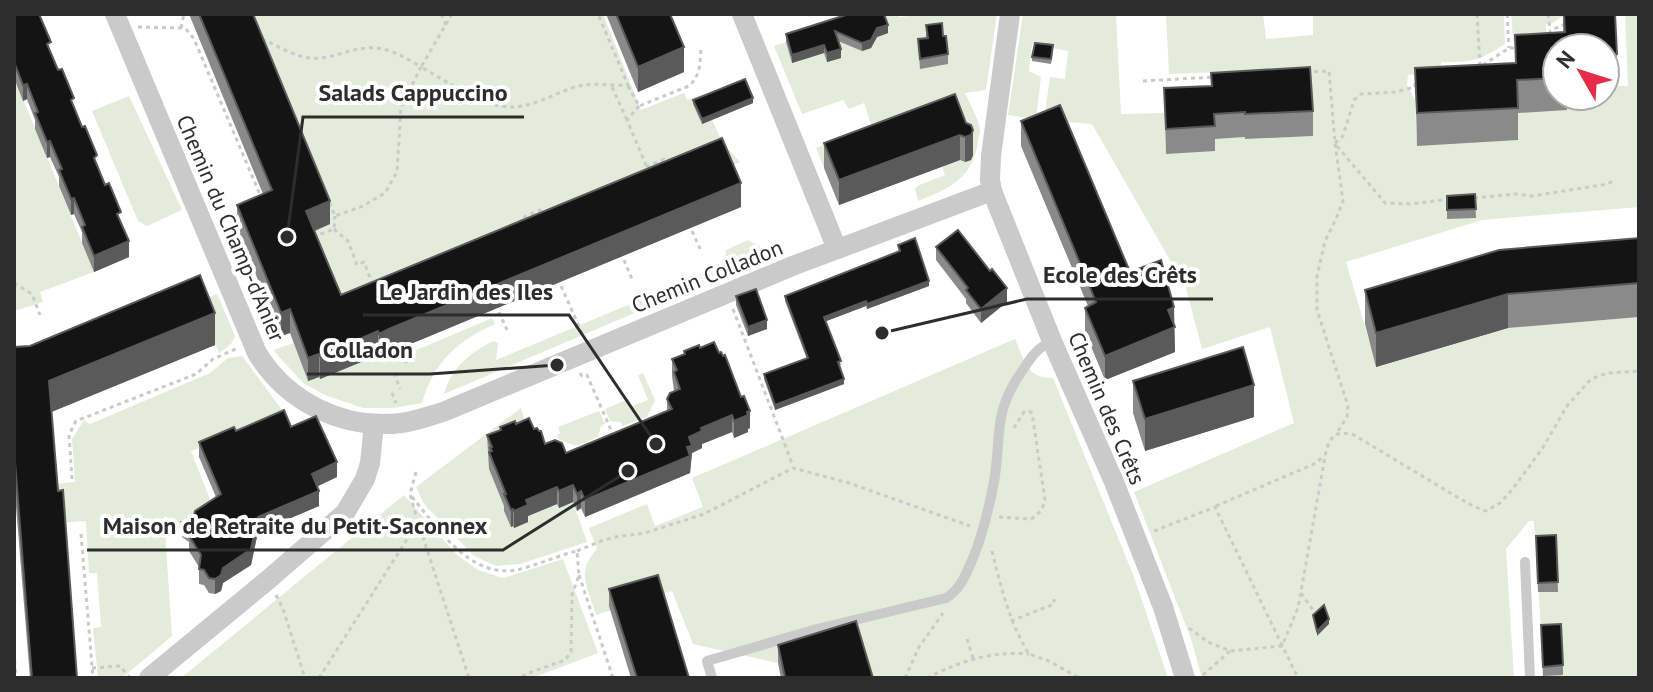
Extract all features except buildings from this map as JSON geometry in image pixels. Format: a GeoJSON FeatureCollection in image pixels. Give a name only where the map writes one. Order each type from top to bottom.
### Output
{"type":"FeatureCollection","features":[{"type":"Feature","properties":{"kind":"street","name":"Chemin du Champ-d'Anier"},"geometry":{"type":"LineString","coordinates":[[115,14],[250,340],[263,363],[288,390],[310,405],[350,421],[400,423],[443,412]]}},
{"type":"Feature","properties":{"kind":"street"},"geometry":{"type":"LineString","coordinates":[[742,14],[837,249]]}},
{"type":"Feature","properties":{"kind":"street","name":"Chemin des Crêts"},"geometry":{"type":"LineString","coordinates":[[1010,14],[991,156],[992,191],[1163,607],[1185,678]]}},
{"type":"Feature","properties":{"kind":"street","name":"Chemin Colladon"},"geometry":{"type":"LineString","coordinates":[[443,412],[753,282],[992,191]]}},
{"type":"Feature","properties":{"kind":"street"},"geometry":{"type":"LineString","coordinates":[[149,678],[345,513],[365,479],[374,424]]}},
{"type":"Feature","properties":{"kind":"lane"},"geometry":{"type":"LineString","coordinates":[[712,678],[707,661],[817,629],[946,598],[955,592],[963,580],[984,527],[994,484],[996,449],[1006,396],[1038,348],[1052,341]]}},
{"type":"Feature","properties":{"kind":"lane"},"geometry":{"type":"LineString","coordinates":[[1525,562],[1530,678]]}},
{"type":"Feature","properties":{"kind":"path"},"geometry":{"type":"LineString","coordinates":[[181,28],[184,14]]}},
{"type":"Feature","properties":{"kind":"path"},"geometry":{"type":"LineString","coordinates":[[441,14],[446,25]]}},
{"type":"Feature","properties":{"kind":"path"},"geometry":{"type":"LineString","coordinates":[[335,216],[363,206],[385,193],[397,172],[401,107],[452,14]]}},
{"type":"Feature","properties":{"kind":"path"},"geometry":{"type":"LineString","coordinates":[[598,14],[639,106]]}},
{"type":"Feature","properties":{"kind":"path"},"geometry":{"type":"LineString","coordinates":[[1477,14],[1480,67],[1509,48],[1523,47]]}},
{"type":"Feature","properties":{"kind":"path"},"geometry":{"type":"LineString","coordinates":[[1507,14],[1509,48]]}},
{"type":"Feature","properties":{"kind":"path"},"geometry":{"type":"LineString","coordinates":[[1548,14],[1550,31],[1567,23]]}},
{"type":"Feature","properties":{"kind":"path"},"geometry":{"type":"LineString","coordinates":[[134,27],[181,28],[194,39],[265,207]]}},
{"type":"Feature","properties":{"kind":"path"},"geometry":{"type":"LineString","coordinates":[[268,54],[262,39],[312,59],[367,47],[382,49],[403,56],[478,98],[512,107],[585,85],[628,85]]}},
{"type":"Feature","properties":{"kind":"path"},"geometry":{"type":"LineString","coordinates":[[627,120],[639,106],[689,86],[695,80],[699,73],[701,46]]}},
{"type":"Feature","properties":{"kind":"path"},"geometry":{"type":"LineString","coordinates":[[1282,646],[1294,621],[1301,593],[1325,456],[1330,438],[1347,417],[1348,406],[1317,310],[1317,276],[1325,241],[1343,201],[1329,71],[1301,72]]}},
{"type":"Feature","properties":{"kind":"path"},"geometry":{"type":"LineString","coordinates":[[1143,81],[1215,77]]}},
{"type":"Feature","properties":{"kind":"path"},"geometry":{"type":"LineString","coordinates":[[1335,143],[1343,136],[1354,100],[1361,94],[1415,87],[1416,78]]}},
{"type":"Feature","properties":{"kind":"path"},"geometry":{"type":"LineString","coordinates":[[611,86],[652,180]]}},
{"type":"Feature","properties":{"kind":"path"},"geometry":{"type":"LineString","coordinates":[[1335,143],[1385,203],[1411,204],[1452,199]]}},
{"type":"Feature","properties":{"kind":"path"},"geometry":{"type":"LineString","coordinates":[[646,167],[664,159],[667,166]]}},
{"type":"Feature","properties":{"kind":"path"},"geometry":{"type":"LineString","coordinates":[[1465,198],[1515,194],[1532,196],[1608,184],[1614,180]]}},
{"type":"Feature","properties":{"kind":"path"},"geometry":{"type":"LineString","coordinates":[[329,201],[335,216],[334,229]]}},
{"type":"Feature","properties":{"kind":"path"},"geometry":{"type":"LineString","coordinates":[[526,233],[520,219],[542,209],[548,223]]}},
{"type":"Feature","properties":{"kind":"path"},"geometry":{"type":"LineString","coordinates":[[309,239],[334,229]]}},
{"type":"Feature","properties":{"kind":"path"},"geometry":{"type":"LineString","coordinates":[[334,229],[348,241],[357,265],[364,262],[372,283]]}},
{"type":"Feature","properties":{"kind":"path"},"geometry":{"type":"LineString","coordinates":[[692,231],[701,251]]}},
{"type":"Feature","properties":{"kind":"path"},"geometry":{"type":"LineString","coordinates":[[234,268],[258,258]]}},
{"type":"Feature","properties":{"kind":"path"},"geometry":{"type":"LineString","coordinates":[[624,260],[632,279]]}},
{"type":"Feature","properties":{"kind":"path"},"geometry":{"type":"LineString","coordinates":[[14,283],[32,294],[40,315]]}},
{"type":"Feature","properties":{"kind":"path"},"geometry":{"type":"LineString","coordinates":[[561,286],[583,334]]}},
{"type":"Feature","properties":{"kind":"path"},"geometry":{"type":"LineString","coordinates":[[732,306],[793,468]]}},
{"type":"Feature","properties":{"kind":"path"},"geometry":{"type":"LineString","coordinates":[[499,312],[507,330]]}},
{"type":"Feature","properties":{"kind":"path"},"geometry":{"type":"LineString","coordinates":[[72,479],[69,435],[76,421],[196,374],[213,359],[241,348]]}},
{"type":"Feature","properties":{"kind":"path"},"geometry":{"type":"LineString","coordinates":[[402,352],[408,367]]}},
{"type":"Feature","properties":{"kind":"path"},"geometry":{"type":"LineString","coordinates":[[578,369],[582,376],[587,375],[614,438]]}},
{"type":"Feature","properties":{"kind":"path"},"geometry":{"type":"LineString","coordinates":[[1337,433],[1354,435],[1486,511],[1500,503],[1512,490],[1542,449],[1567,406],[1591,379],[1607,373],[1639,371]]}},
{"type":"Feature","properties":{"kind":"path"},"geometry":{"type":"LineString","coordinates":[[394,373],[400,389]]}},
{"type":"Feature","properties":{"kind":"path"},"geometry":{"type":"LineString","coordinates":[[392,393],[398,407]]}},
{"type":"Feature","properties":{"kind":"path"},"geometry":{"type":"LineString","coordinates":[[996,449],[1006,441],[1024,412],[1032,413],[1044,506],[1031,519],[1001,517]]}},
{"type":"Feature","properties":{"kind":"path"},"geometry":{"type":"LineString","coordinates":[[1148,533],[1314,464],[1325,456]]}},
{"type":"Feature","properties":{"kind":"path"},"geometry":{"type":"LineString","coordinates":[[412,497],[459,550],[474,562],[494,571],[519,569],[601,541],[645,533],[704,514],[793,468],[984,527],[1011,621],[1029,654]]}},
{"type":"Feature","properties":{"kind":"path"},"geometry":{"type":"LineString","coordinates":[[416,472],[410,494],[469,678]]}},
{"type":"Feature","properties":{"kind":"path"},"geometry":{"type":"LineString","coordinates":[[1215,507],[1298,678]]}},
{"type":"Feature","properties":{"kind":"path"},"geometry":{"type":"LineString","coordinates":[[319,678],[418,522]]}},
{"type":"Feature","properties":{"kind":"path"},"geometry":{"type":"LineString","coordinates":[[81,534],[93,678]]}},
{"type":"Feature","properties":{"kind":"path"},"geometry":{"type":"LineString","coordinates":[[577,551],[579,575],[613,678]]}},
{"type":"Feature","properties":{"kind":"path"},"geometry":{"type":"LineString","coordinates":[[521,678],[565,660],[571,652],[572,595],[579,575]]}},
{"type":"Feature","properties":{"kind":"path"},"geometry":{"type":"LineString","coordinates":[[905,678],[919,647],[955,592]]}},
{"type":"Feature","properties":{"kind":"path"},"geometry":{"type":"LineString","coordinates":[[1301,593],[1315,613]]}},
{"type":"Feature","properties":{"kind":"path"},"geometry":{"type":"LineString","coordinates":[[276,595],[305,678]]}},
{"type":"Feature","properties":{"kind":"path"},"geometry":{"type":"LineString","coordinates":[[1011,621],[1054,604],[1054,599]]}},
{"type":"Feature","properties":{"kind":"path"},"geometry":{"type":"LineString","coordinates":[[1183,623],[1208,642],[1230,651],[1282,646]]}},
{"type":"Feature","properties":{"kind":"path"},"geometry":{"type":"LineString","coordinates":[[967,639],[973,658]]}},
{"type":"Feature","properties":{"kind":"path"},"geometry":{"type":"LineString","coordinates":[[1200,678],[1230,651]]}},
{"type":"Feature","properties":{"kind":"path"},"geometry":{"type":"LineString","coordinates":[[14,653],[16,678]]}},
{"type":"Feature","properties":{"kind":"path"},"geometry":{"type":"LineString","coordinates":[[927,678],[973,658],[1009,653],[1029,654],[1049,661],[1079,678]]}},
{"type":"Feature","properties":{"kind":"path"},"geometry":{"type":"LineString","coordinates":[[92,668],[120,666],[129,677]]}},
{"type":"Feature","properties":{"kind":"green space"},"geometry":{"type":"Polygon","coordinates":[[[243,14],[603,14],[641,110],[684,93],[687,100],[701,95],[722,142],[740,162],[496,263],[379,357],[389,353],[393,360],[492,318],[495,324],[469,338],[449,354],[433,376],[422,403],[393,408],[363,408],[325,395],[303,383],[273,350],[294,343],[308,381],[320,379],[306,234],[330,224],[243,14]]]}},
{"type":"Feature","properties":{"kind":"green space"},"geometry":{"type":"Polygon","coordinates":[[[881,14],[898,14],[899,17],[997,14],[986,90],[965,93],[980,129],[974,159],[955,182],[918,201],[917,186],[945,175],[942,167],[960,160],[971,160],[973,155],[824,168],[816,148],[872,127],[864,103],[849,109],[843,100],[802,114],[774,46],[786,42],[793,63],[824,53],[828,62],[841,58],[837,40],[881,14]]]}},
{"type":"Feature","properties":{"kind":"green space"},"geometry":{"type":"Polygon","coordinates":[[[1023,14],[1116,14],[1121,114],[1164,113],[1166,153],[1214,139],[1312,136],[1273,70],[1169,74],[1166,14],[1263,14],[1266,39],[1313,35],[1313,14],[1504,14],[1505,44],[1475,59],[1441,62],[1440,73],[1408,75],[1407,85],[1415,100],[1417,145],[1541,104],[1541,112],[1621,112],[1621,86],[1628,86],[1625,14],[1639,14],[1639,207],[1482,220],[1346,262],[1377,367],[1509,328],[1639,317],[1639,678],[1544,678],[1534,521],[1529,521],[1506,549],[1514,678],[1202,678],[1191,639],[1134,492],[1294,423],[1270,327],[1202,349],[1186,288],[1092,124],[1044,120],[1050,77],[1065,79],[1068,51],[1032,44],[1029,71],[1041,77],[1036,119],[1008,115],[1023,14]]]}},
{"type":"Feature","properties":{"kind":"green space"},"geometry":{"type":"Polygon","coordinates":[[[1511,14],[1602,14],[1561,17],[1546,24],[1546,32],[1541,32],[1541,40],[1514,42],[1511,14]]]}},
{"type":"Feature","properties":{"kind":"green space"},"geometry":{"type":"Polygon","coordinates":[[[14,77],[94,272],[40,292],[43,302],[14,311],[14,77]]]}},
{"type":"Feature","properties":{"kind":"green space"},"geometry":{"type":"Polygon","coordinates":[[[129,96],[182,210],[147,226],[138,221],[92,111],[129,96]]]}},
{"type":"Feature","properties":{"kind":"green space"},"geometry":{"type":"Polygon","coordinates":[[[748,240],[771,255],[444,394],[451,376],[462,362],[493,341],[498,343],[496,360],[724,265],[726,250],[748,240]]]}},
{"type":"Feature","properties":{"kind":"green space"},"geometry":{"type":"Polygon","coordinates":[[[217,294],[235,336],[231,344],[219,353],[198,301],[217,294]]]}},
{"type":"Feature","properties":{"kind":"green space"},"geometry":{"type":"Polygon","coordinates":[[[1015,339],[1028,367],[1037,375],[1053,378],[1134,577],[1168,678],[867,678],[855,639],[777,663],[693,644],[672,591],[596,615],[585,580],[586,566],[597,549],[589,528],[647,504],[655,526],[703,507],[692,478],[1015,339]]]}},
{"type":"Feature","properties":{"kind":"green space"},"geometry":{"type":"Polygon","coordinates":[[[242,356],[285,414],[191,451],[213,507],[180,527],[164,516],[172,636],[122,678],[98,678],[93,628],[101,627],[97,573],[89,573],[86,521],[58,523],[55,484],[75,482],[72,439],[84,420],[90,424],[210,373],[228,358],[242,356]]]}},
{"type":"Feature","properties":{"kind":"green space"},"geometry":{"type":"Polygon","coordinates":[[[643,373],[655,400],[647,417],[623,426],[620,422],[610,421],[605,409],[629,399],[632,406],[648,400],[638,375],[643,373]]]}},
{"type":"Feature","properties":{"kind":"green space"},"geometry":{"type":"Polygon","coordinates":[[[521,408],[529,435],[573,502],[587,542],[520,564],[496,566],[474,556],[424,504],[416,487],[521,408]]]}},
{"type":"Feature","properties":{"kind":"green space"},"geometry":{"type":"Polygon","coordinates":[[[599,411],[605,424],[601,426],[598,437],[576,446],[558,439],[558,427],[599,411]]]}},
{"type":"Feature","properties":{"kind":"green space"},"geometry":{"type":"Polygon","coordinates":[[[404,495],[456,554],[478,570],[503,578],[563,559],[598,653],[532,678],[181,678],[404,495]]]}},
{"type":"Feature","properties":{"kind":"place","name":"Salads Cappuccino"},"geometry":{"type":"Point","coordinates":[287,237]}},
{"type":"Feature","properties":{"kind":"place","name":"Ecole des Crêts"},"geometry":{"type":"Point","coordinates":[882,333]}},
{"type":"Feature","properties":{"kind":"place","name":"Colladon"},"geometry":{"type":"Point","coordinates":[557,365]}},
{"type":"Feature","properties":{"kind":"place","name":"Le Jardin des Iles"},"geometry":{"type":"Point","coordinates":[656,444]}},
{"type":"Feature","properties":{"kind":"place","name":"Maison de Retraite du Petit-Saconnex"},"geometry":{"type":"Point","coordinates":[628,471]}}]}
